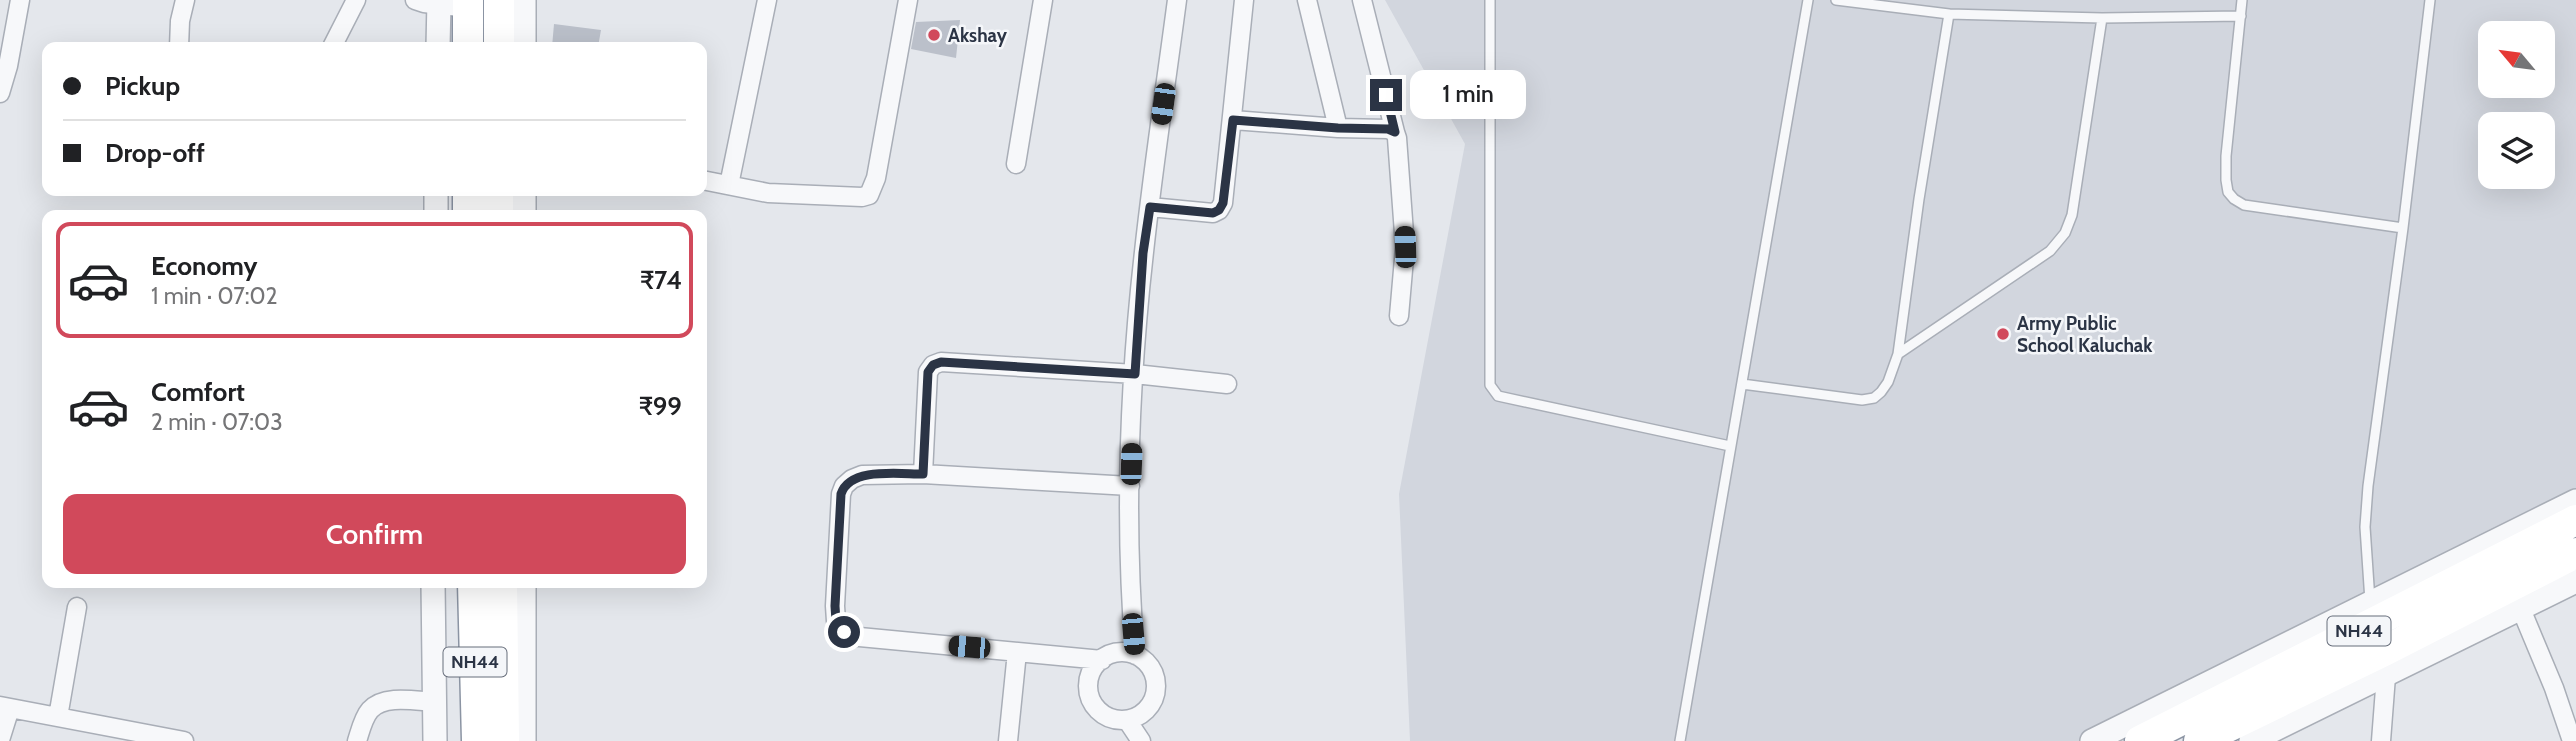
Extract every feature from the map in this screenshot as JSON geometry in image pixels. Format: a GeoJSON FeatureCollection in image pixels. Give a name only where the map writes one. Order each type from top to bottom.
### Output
{"type":"FeatureCollection","features":[{"type":"Feature","properties":{"kind":"highway"},"geometry":{"type":"LineString","coordinates":[[499,0],[499,42]]}},
{"type":"Feature","properties":{"kind":"highway"},"geometry":{"type":"LineString","coordinates":[[468,4],[468,42]]}},
{"type":"Feature","properties":{"kind":"highway","name":"NH44"},"geometry":{"type":"LineString","coordinates":[[2140,741],[2371,613],[2576,520]]}},
{"type":"Feature","properties":{"kind":"highway","name":"NH44"},"geometry":{"type":"LineString","coordinates":[[2199,741],[2384,651],[2576,552]]}},
{"type":"Feature","properties":{"kind":"highway","name":"NH44"},"geometry":{"type":"LineString","coordinates":[[473,588],[477,741]]}},
{"type":"Feature","properties":{"kind":"highway","name":"NH44"},"geometry":{"type":"LineString","coordinates":[[502,588],[504,741]]}},
{"type":"Feature","properties":{"kind":"street"},"geometry":{"type":"LineString","coordinates":[[0,93],[8,66],[20,0]]}},
{"type":"Feature","properties":{"kind":"street"},"geometry":{"type":"LineString","coordinates":[[179,42],[185,0]]}},
{"type":"Feature","properties":{"kind":"street"},"geometry":{"type":"LineString","coordinates":[[335,42],[356,0]]}},
{"type":"Feature","properties":{"kind":"street"},"geometry":{"type":"LineString","coordinates":[[524,0],[524,42]]}},
{"type":"Feature","properties":{"kind":"street"},"geometry":{"type":"LineString","coordinates":[[729,185],[767,0]]}},
{"type":"Feature","properties":{"kind":"street"},"geometry":{"type":"LineString","coordinates":[[707,181],[768,193],[862,197],[869,195],[876,178],[908,0]]}},
{"type":"Feature","properties":{"kind":"street"},"geometry":{"type":"LineString","coordinates":[[1016,164],[1043,0]]}},
{"type":"Feature","properties":{"kind":"street"},"geometry":{"type":"LineString","coordinates":[[1135,655],[1130,592],[1130,486],[1135,374],[1143,253],[1177,0]]}},
{"type":"Feature","properties":{"kind":"street"},"geometry":{"type":"LineString","coordinates":[[1150,207],[1213,213],[1219,210],[1223,203],[1244,0]]}},
{"type":"Feature","properties":{"kind":"street"},"geometry":{"type":"LineString","coordinates":[[1307,0],[1338,128]]}},
{"type":"Feature","properties":{"kind":"street"},"geometry":{"type":"LineString","coordinates":[[1362,0],[1397,138],[1405,247],[1399,316]]}},
{"type":"Feature","properties":{"kind":"street"},"geometry":{"type":"LineString","coordinates":[[437,42],[428,2],[468,4]]}},
{"type":"Feature","properties":{"kind":"street"},"geometry":{"type":"LineString","coordinates":[[1233,120],[1388,129],[1395,132]]}},
{"type":"Feature","properties":{"kind":"street"},"geometry":{"type":"LineString","coordinates":[[923,474],[928,372],[933,365],[941,362],[1135,374],[1227,384]]}},
{"type":"Feature","properties":{"kind":"street"},"geometry":{"type":"LineString","coordinates":[[1102,660],[849,636],[836,621],[835,606],[841,494],[844,486],[862,475],[923,474],[1130,486]]}},
{"type":"Feature","properties":{"kind":"street"},"geometry":{"type":"LineString","coordinates":[[2092,741],[2371,613],[2576,500]]}},
{"type":"Feature","properties":{"kind":"street"},"geometry":{"type":"LineString","coordinates":[[2251,741],[2576,581]]}},
{"type":"Feature","properties":{"kind":"street"},"geometry":{"type":"LineString","coordinates":[[433,588],[435,741]]}},
{"type":"Feature","properties":{"kind":"street"},"geometry":{"type":"LineString","coordinates":[[524,588],[524,741]]}},
{"type":"Feature","properties":{"kind":"street"},"geometry":{"type":"LineString","coordinates":[[58,718],[77,607]]}},
{"type":"Feature","properties":{"kind":"street"},"geometry":{"type":"LineString","coordinates":[[2521,609],[2554,688],[2572,741]]}},
{"type":"Feature","properties":{"kind":"street"},"geometry":{"type":"LineString","coordinates":[[1009,741],[1017,652]]}},
{"type":"Feature","properties":{"kind":"street"},"geometry":{"type":"LineString","coordinates":[[1124,653],[1135,655],[1152,669],[1156,691],[1146,710],[1138,717],[1127,720],[1105,716],[1091,700],[1088,689],[1090,678],[1094,668],[1102,660],[1112,654],[1124,653]]}},
{"type":"Feature","properties":{"kind":"street"},"geometry":{"type":"LineString","coordinates":[[2381,741],[2386,676]]}},
{"type":"Feature","properties":{"kind":"street"},"geometry":{"type":"LineString","coordinates":[[357,741],[370,710],[376,706],[395,701],[434,702]]}},
{"type":"Feature","properties":{"kind":"street"},"geometry":{"type":"LineString","coordinates":[[0,740],[5,707],[184,741]]}},
{"type":"Feature","properties":{"kind":"street"},"geometry":{"type":"LineString","coordinates":[[1127,720],[1140,741]]}},
{"type":"Feature","properties":{"kind":"lane"},"geometry":{"type":"LineString","coordinates":[[1490,0],[1490,385],[1498,396],[1730,446]]}},
{"type":"Feature","properties":{"kind":"lane"},"geometry":{"type":"LineString","coordinates":[[1680,741],[1808,0]]}},
{"type":"Feature","properties":{"kind":"lane"},"geometry":{"type":"LineString","coordinates":[[1836,0],[1949,14],[2102,18],[2241,16]]}},
{"type":"Feature","properties":{"kind":"lane"},"geometry":{"type":"LineString","coordinates":[[2242,0],[2226,156],[2228,192],[2244,205],[2403,228]]}},
{"type":"Feature","properties":{"kind":"lane"},"geometry":{"type":"LineString","coordinates":[[2371,613],[2365,527],[2368,486],[2430,0]]}},
{"type":"Feature","properties":{"kind":"lane"},"geometry":{"type":"LineString","coordinates":[[1742,384],[1862,400],[1874,398],[1888,382],[1898,354],[1919,199],[1949,14]]}},
{"type":"Feature","properties":{"kind":"lane"},"geometry":{"type":"LineString","coordinates":[[1898,354],[2040,258],[2065,233],[2072,215],[2102,18]]}},
{"type":"Feature","properties":{"kind":"shaded area","name":"Army Public School Kaluchak"},"geometry":{"type":"Polygon","coordinates":[[[1385,0],[2576,0],[2576,490],[2097,741],[1410,741],[1399,494],[1465,144],[1385,0]]]}},
{"type":"Feature","properties":{"kind":"building","name":"Akshay"},"geometry":{"type":"Polygon","coordinates":[[[960,20],[956,58],[911,49],[916,22],[960,20]]]}},
{"type":"Feature","properties":{"kind":"building"},"geometry":{"type":"Polygon","coordinates":[[[554,24],[601,30],[599,42],[552,42],[554,24]]]}},
{"type":"Feature","properties":{"kind":"place","name":"Akshay"},"geometry":{"type":"Point","coordinates":[934,35]}},
{"type":"Feature","properties":{"kind":"place","name":"Army Public School Kaluchak"},"geometry":{"type":"Point","coordinates":[2003,334]}},
{"type":"Feature","properties":{"kind":"route"},"geometry":{"type":"LineString","coordinates":[[844,632],[836,621],[835,606],[841,494],[844,486],[862,475],[923,474],[928,372],[933,365],[941,362],[1135,374],[1143,253],[1150,207],[1213,213],[1219,210],[1223,203],[1233,120],[1388,129],[1395,132],[1386,95]]}}]}
